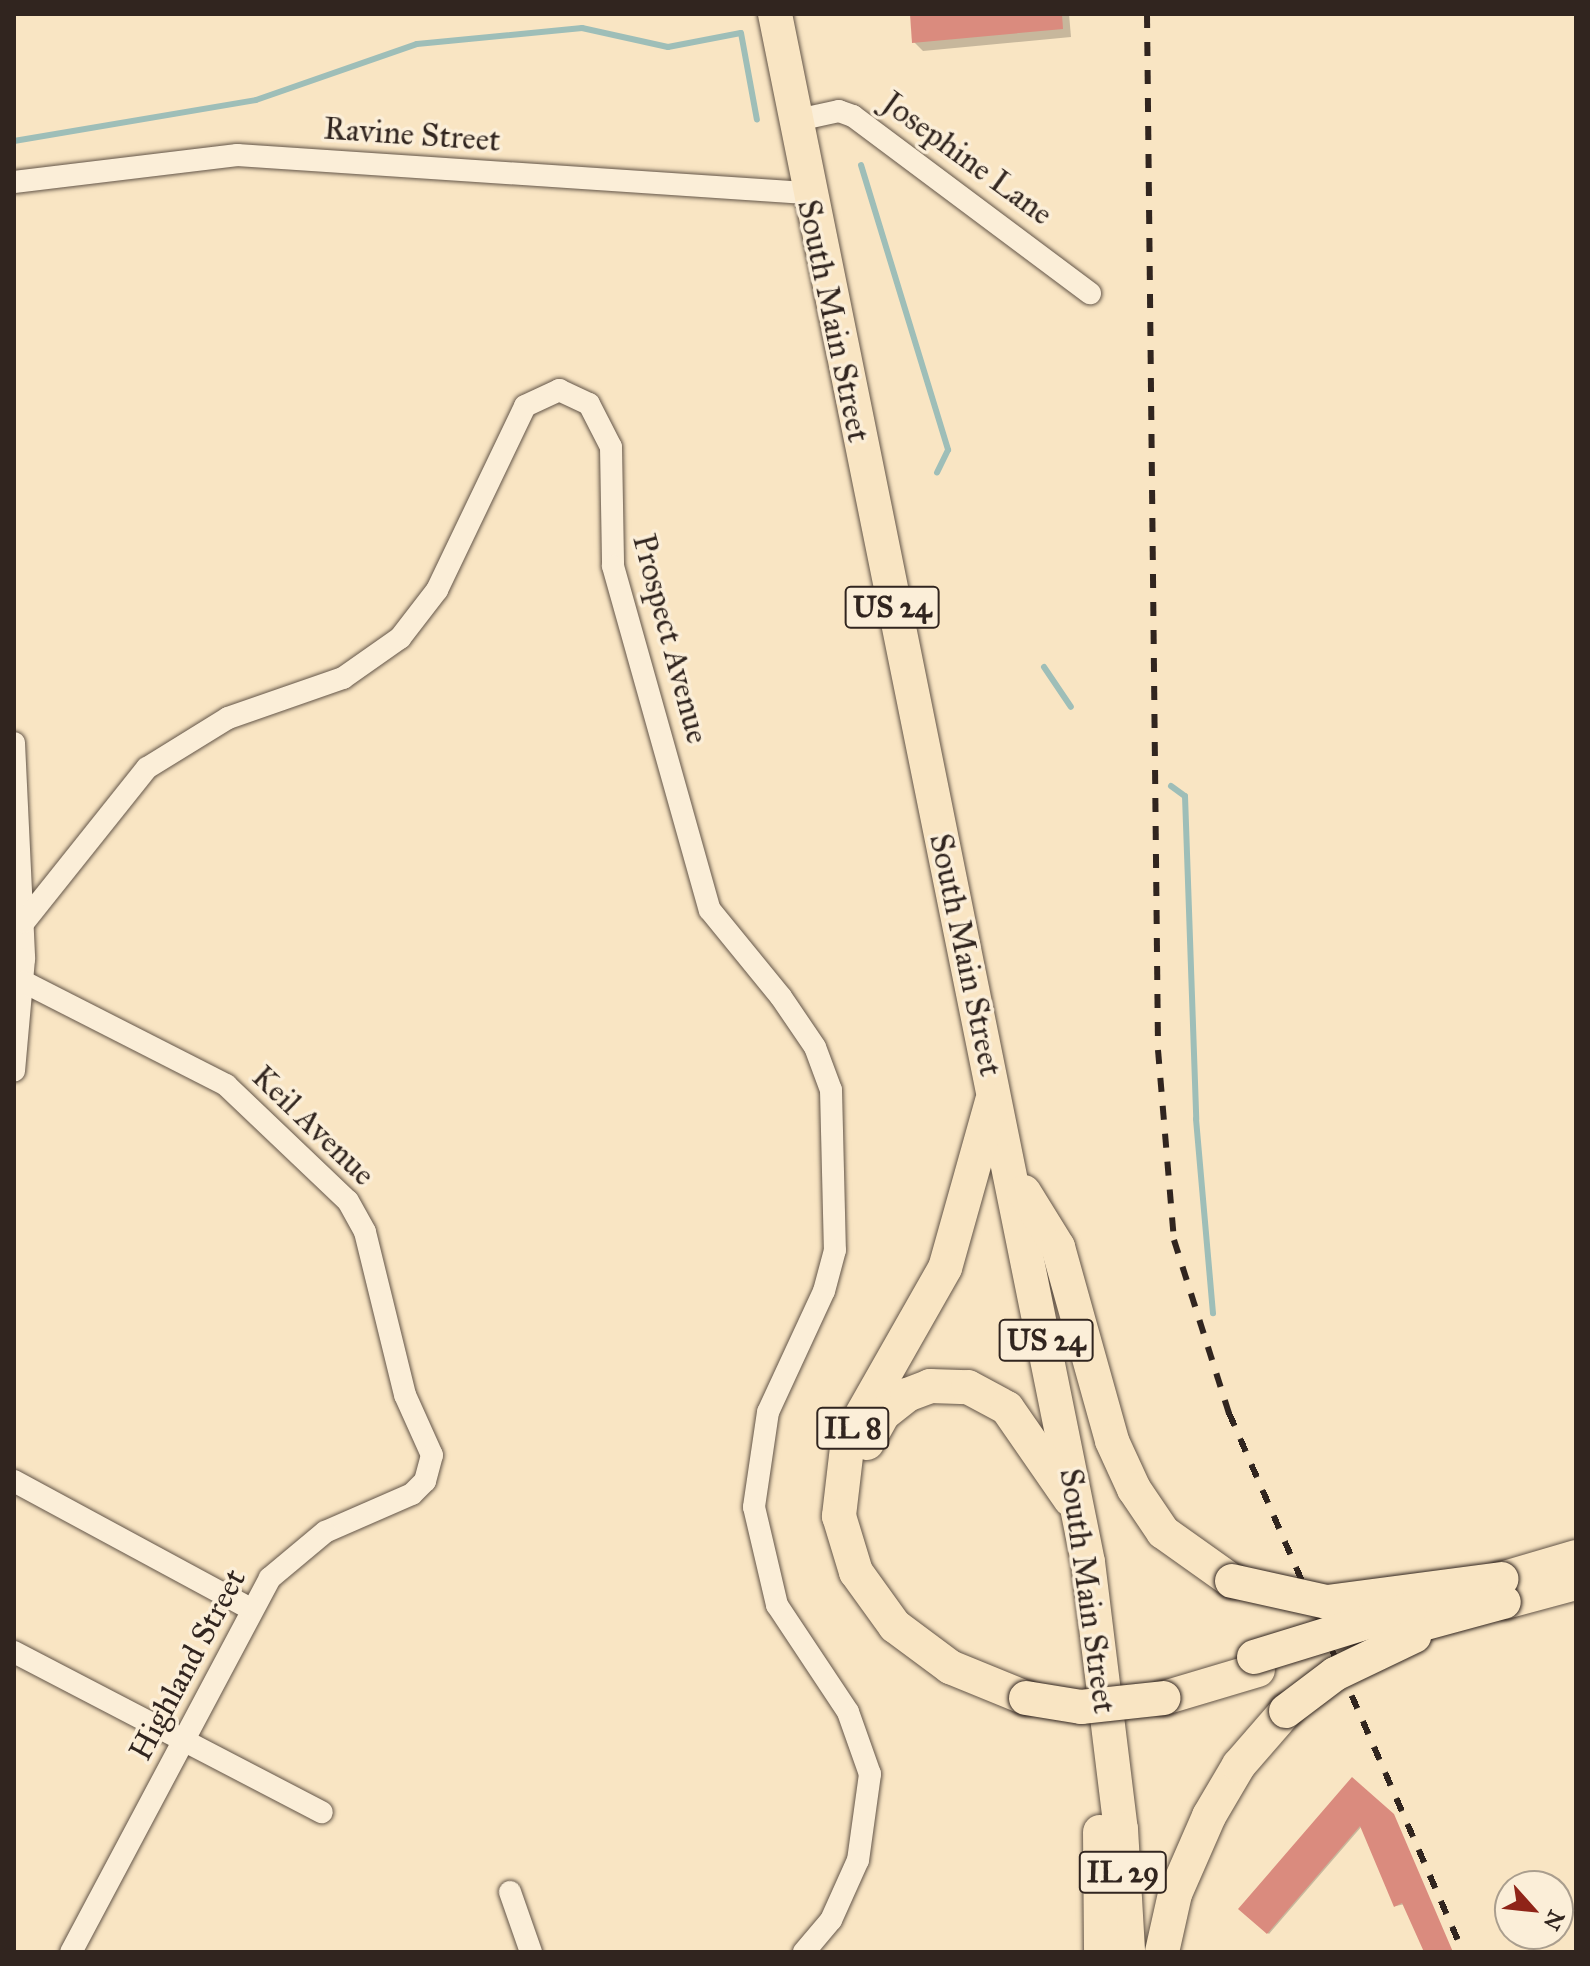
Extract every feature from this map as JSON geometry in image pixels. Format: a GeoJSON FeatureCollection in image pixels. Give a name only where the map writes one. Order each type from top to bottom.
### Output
{"type":"FeatureCollection","features":[{"type":"Feature","properties":{"kind":"main road","name":"US 24"},"geometry":{"type":"LineString","coordinates":[[775,14],[793,121]]}},
{"type":"Feature","properties":{"kind":"main road","name":"South Main Street"},"geometry":{"type":"LineString","coordinates":[[793,121],[1079,1511],[1111,1793],[1121,1829],[1128,1952]]}},
{"type":"Feature","properties":{"kind":"main road","name":"IL 8"},"geometry":{"type":"LineString","coordinates":[[994,1093],[945,1268],[848,1439],[839,1516],[856,1572],[895,1626],[950,1667],[1028,1690],[1163,1690],[1503,1590],[1576,1583]]}},
{"type":"Feature","properties":{"kind":"main road"},"geometry":{"type":"LineString","coordinates":[[1010,1169],[1058,1247],[1112,1441],[1134,1489],[1163,1532],[1232,1581],[1327,1602],[1503,1590]]}},
{"type":"Feature","properties":{"kind":"main road","name":"IL 8"},"geometry":{"type":"LineString","coordinates":[[1028,1690],[941,1643],[890,1596],[858,1530],[860,1461],[893,1405],[930,1386],[968,1387],[1007,1408],[1079,1511]]}},
{"type":"Feature","properties":{"kind":"main road","name":"IL 8"},"geometry":{"type":"LineString","coordinates":[[1162,1952],[1175,1894],[1209,1816],[1248,1752],[1286,1711],[1356,1662],[1576,1557]]}},
{"type":"Feature","properties":{"kind":"main road","name":"South Main Street"},"geometry":{"type":"LineString","coordinates":[[1101,1952],[1099,1835],[1111,1793]]}},
{"type":"Feature","properties":{"kind":"street","name":"Josephine Lane"},"geometry":{"type":"LineString","coordinates":[[793,121],[839,111],[853,116],[1090,293]]}},
{"type":"Feature","properties":{"kind":"street","name":"Ravine Street"},"geometry":{"type":"LineString","coordinates":[[14,182],[237,155],[806,193]]}},
{"type":"Feature","properties":{"kind":"street","name":"Prospect Avenue"},"geometry":{"type":"LineString","coordinates":[[24,922],[147,768],[228,718],[343,678],[400,638],[437,590],[525,406],[559,390],[589,404],[611,447],[613,566],[710,910],[781,997],[815,1047],[831,1090],[835,1250],[824,1291],[762,1435],[754,1507],[761,1561],[795,1639],[848,1712],[870,1774],[858,1860],[831,1920],[804,1952]]}},
{"type":"Feature","properties":{"kind":"street"},"geometry":{"type":"LineString","coordinates":[[14,743],[24,922],[24,982],[14,1071]]}},
{"type":"Feature","properties":{"kind":"street","name":"Keil Avenue"},"geometry":{"type":"LineString","coordinates":[[24,982],[226,1085],[348,1201],[365,1232],[405,1395],[430,1445],[427,1474]]}},
{"type":"Feature","properties":{"kind":"street","name":"Highland Street"},"geometry":{"type":"LineString","coordinates":[[71,1952],[185,1740],[251,1609],[308,1541],[412,1494],[427,1474]]}},
{"type":"Feature","properties":{"kind":"street"},"geometry":{"type":"LineString","coordinates":[[14,1481],[251,1609]]}},
{"type":"Feature","properties":{"kind":"street"},"geometry":{"type":"LineString","coordinates":[[14,1652],[322,1812]]}},
{"type":"Feature","properties":{"kind":"street"},"geometry":{"type":"LineString","coordinates":[[510,1892],[531,1952]]}},
{"type":"Feature","properties":{"kind":"building"},"geometry":{"type":"Polygon","coordinates":[[[910,14],[1062,14],[1063,29],[912,43],[910,14]]]}},
{"type":"Feature","properties":{"kind":"building"},"geometry":{"type":"Polygon","coordinates":[[[1352,1777],[1394,1814],[1453,1952],[1424,1952],[1402,1903],[1394,1907],[1360,1826],[1267,1934],[1238,1909],[1352,1777]]]}},
{"type":"Feature","properties":{"kind":"waterway"},"geometry":{"type":"LineString","coordinates":[[14,141],[256,100],[417,44],[582,28],[668,47],[741,33],[757,120]]}},
{"type":"Feature","properties":{"kind":"waterway"},"geometry":{"type":"LineString","coordinates":[[861,165],[948,450],[937,473]]}},
{"type":"Feature","properties":{"kind":"waterway"},"geometry":{"type":"LineString","coordinates":[[1044,667],[1071,707]]}},
{"type":"Feature","properties":{"kind":"waterway"},"geometry":{"type":"LineString","coordinates":[[1171,786],[1185,796],[1196,1119],[1213,1313]]}},
{"type":"Feature","properties":{"kind":"railway"},"geometry":{"type":"LineString","coordinates":[[1147,14],[1158,1050],[1174,1240],[1229,1413],[1463,1952]]}}]}
